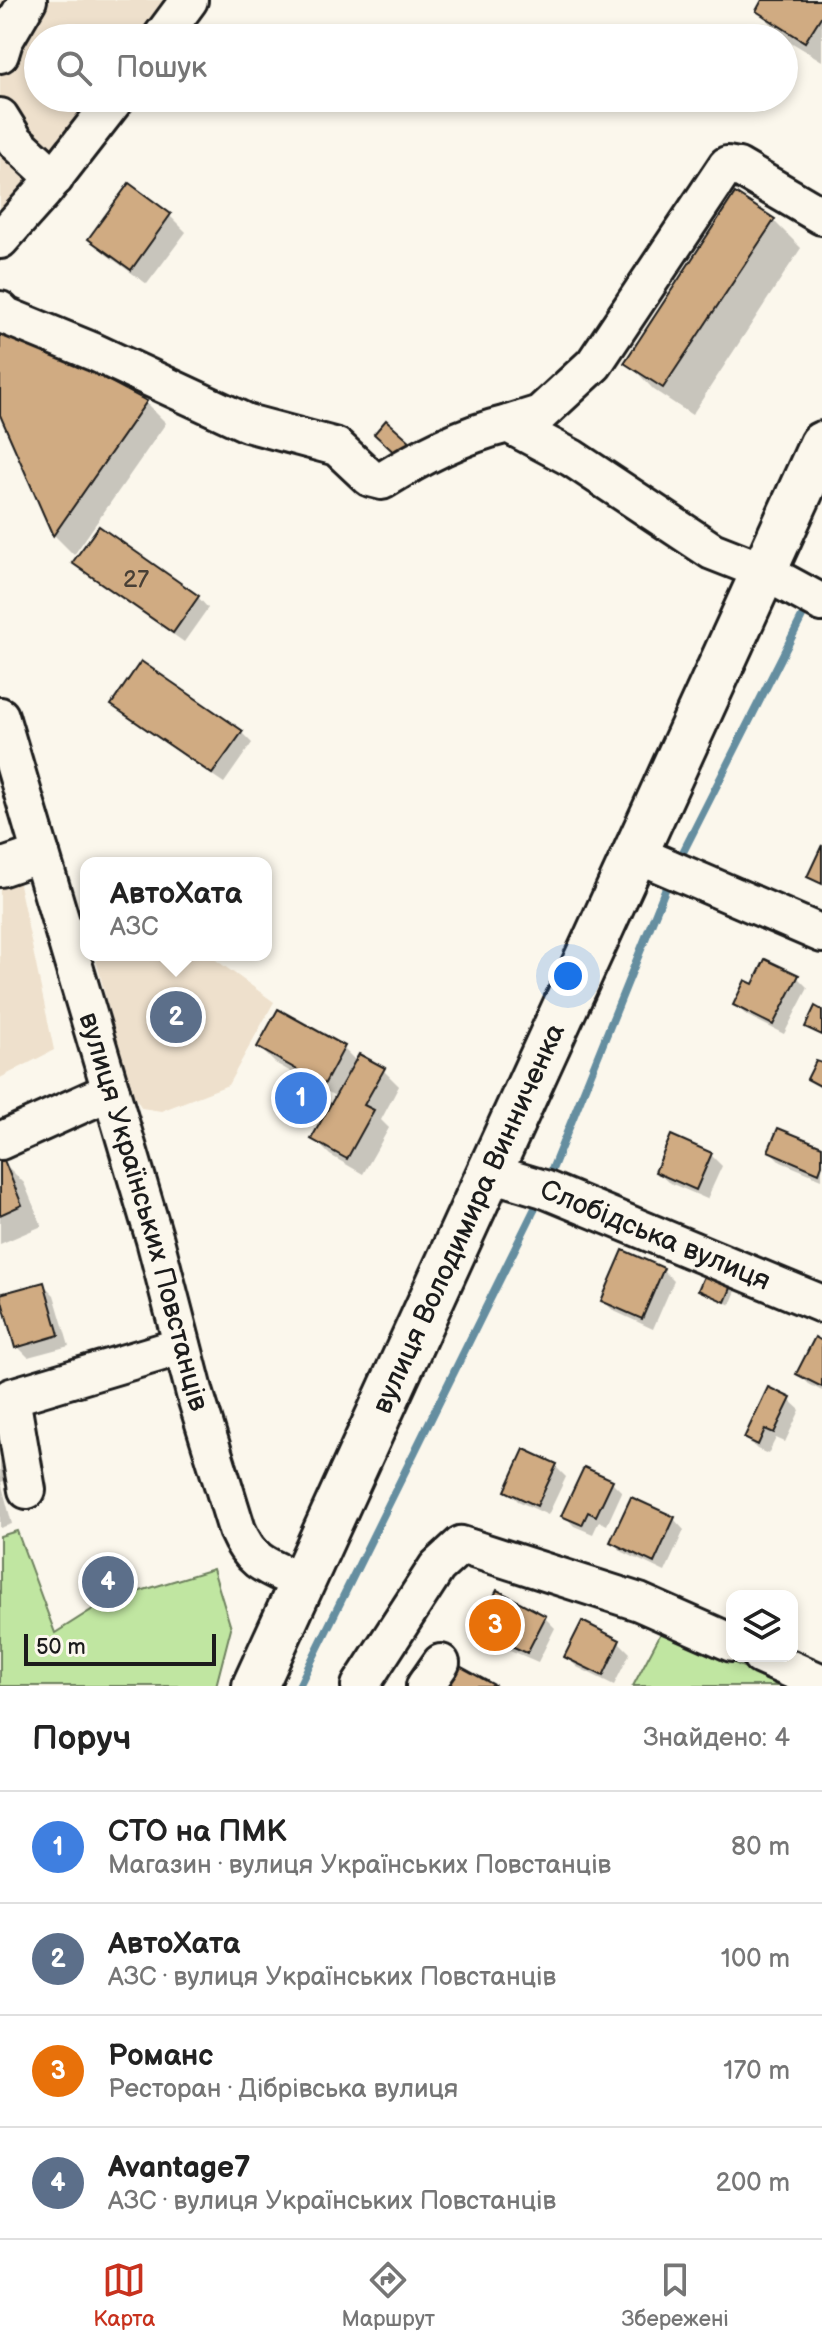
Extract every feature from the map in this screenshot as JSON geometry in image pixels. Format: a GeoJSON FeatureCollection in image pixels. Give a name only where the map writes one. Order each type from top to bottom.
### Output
{"type":"FeatureCollection","features":[{"type":"Feature","properties":{"kind":"main road","name":"вулиця Володимира Винниченка"},"geometry":{"type":"LineString","coordinates":[[262,1682],[302,1582],[487,1172],[822,444]]}},
{"type":"Feature","properties":{"kind":"street"},"geometry":{"type":"LineString","coordinates":[[0,54],[4,41],[28,0]]}},
{"type":"Feature","properties":{"kind":"street"},"geometry":{"type":"LineString","coordinates":[[171,24],[189,0]]}},
{"type":"Feature","properties":{"kind":"street"},"geometry":{"type":"LineString","coordinates":[[0,240],[55,178],[105,112]]}},
{"type":"Feature","properties":{"kind":"street"},"geometry":{"type":"LineString","coordinates":[[0,117],[15,141],[55,178]]}},
{"type":"Feature","properties":{"kind":"street"},"geometry":{"type":"LineString","coordinates":[[0,310],[6,316],[94,352],[247,423],[337,447],[370,478],[382,481],[472,433],[540,414],[594,364],[727,165],[738,167],[822,216]]}},
{"type":"Feature","properties":{"kind":"street"},"geometry":{"type":"LineString","coordinates":[[508,424],[572,458],[712,551],[763,571],[822,603]]}},
{"type":"Feature","properties":{"kind":"street","name":"вулиця Українських Повстанців"},"geometry":{"type":"LineString","coordinates":[[0,716],[155,1240],[182,1346],[245,1549],[266,1565],[302,1582]]}},
{"type":"Feature","properties":{"kind":"street"},"geometry":{"type":"LineString","coordinates":[[634,853],[822,934]]}},
{"type":"Feature","properties":{"kind":"street"},"geometry":{"type":"LineString","coordinates":[[0,868],[41,854]]}},
{"type":"Feature","properties":{"kind":"street"},"geometry":{"type":"LineString","coordinates":[[0,1141],[111,1091]]}},
{"type":"Feature","properties":{"kind":"street","name":"Слобідська вулиця"},"geometry":{"type":"LineString","coordinates":[[487,1172],[544,1189],[822,1304]]}},
{"type":"Feature","properties":{"kind":"street"},"geometry":{"type":"LineString","coordinates":[[27,1490],[11,1397],[182,1346]]}},
{"type":"Feature","properties":{"kind":"street"},"geometry":{"type":"LineString","coordinates":[[360,1686],[437,1567],[461,1545],[639,1602],[726,1640]]}},
{"type":"Feature","properties":{"kind":"street"},"geometry":{"type":"LineString","coordinates":[[775,1662],[822,1683]]}},
{"type":"Feature","properties":{"kind":"shaded area"},"geometry":{"type":"Polygon","coordinates":[[[0,0],[167,0],[149,24],[24,24],[24,112],[85,112],[37,176],[0,213],[0,0]]]}},
{"type":"Feature","properties":{"kind":"shaded area"},"geometry":{"type":"Polygon","coordinates":[[[12,851],[54,1050],[0,1078],[0,855],[12,851]]]}},
{"type":"Feature","properties":{"kind":"shaded area"},"geometry":{"type":"Polygon","coordinates":[[[96,961],[217,961],[274,1002],[228,1085],[161,1111],[142,1108],[128,1087],[96,961]]]}},
{"type":"Feature","properties":{"kind":"green space"},"geometry":{"type":"Polygon","coordinates":[[[17,1531],[55,1633],[104,1602],[213,1569],[231,1628],[216,1686],[0,1686],[0,1536],[17,1531]]]}},
{"type":"Feature","properties":{"kind":"green space"},"geometry":{"type":"Polygon","coordinates":[[[662,1631],[786,1686],[633,1686],[662,1631]]]}},
{"type":"Feature","properties":{"kind":"building"},"geometry":{"type":"Polygon","coordinates":[[[762,0],[822,0],[822,15],[805,42],[798,38],[798,24],[777,24],[756,11],[762,0]]]}},
{"type":"Feature","properties":{"kind":"building"},"geometry":{"type":"Polygon","coordinates":[[[129,183],[171,214],[131,270],[88,239],[129,183]]]}},
{"type":"Feature","properties":{"kind":"building"},"geometry":{"type":"Polygon","coordinates":[[[735,193],[775,219],[663,388],[624,363],[735,193]]]}},
{"type":"Feature","properties":{"kind":"building"},"geometry":{"type":"Polygon","coordinates":[[[0,323],[147,401],[53,536],[0,415],[0,323]]]}},
{"type":"Feature","properties":{"kind":"building"},"geometry":{"type":"Polygon","coordinates":[[[386,420],[411,442],[399,457],[374,434],[386,420]]]}},
{"type":"Feature","properties":{"kind":"building"},"geometry":{"type":"Polygon","coordinates":[[[99,526],[199,596],[173,633],[72,563],[99,526]]]}},
{"type":"Feature","properties":{"kind":"building"},"geometry":{"type":"Polygon","coordinates":[[[141,661],[243,731],[212,774],[111,705],[141,661]]]}},
{"type":"Feature","properties":{"kind":"building"},"geometry":{"type":"Polygon","coordinates":[[[822,845],[822,884],[807,877],[822,845]]]}},
{"type":"Feature","properties":{"kind":"building"},"geometry":{"type":"Polygon","coordinates":[[[765,959],[799,975],[773,1025],[733,1005],[745,980],[753,984],[765,959]]]}},
{"type":"Feature","properties":{"kind":"building"},"geometry":{"type":"Polygon","coordinates":[[[815,1006],[822,1010],[822,1035],[805,1027],[815,1006]]]}},
{"type":"Feature","properties":{"kind":"building"},"geometry":{"type":"Polygon","coordinates":[[[278,1009],[345,1046],[324,1085],[257,1047],[278,1009]]]}},
{"type":"Feature","properties":{"kind":"building"},"geometry":{"type":"Polygon","coordinates":[[[359,1054],[385,1068],[364,1105],[374,1110],[347,1159],[311,1139],[359,1054]]]}},
{"type":"Feature","properties":{"kind":"building"},"geometry":{"type":"Polygon","coordinates":[[[816,1061],[822,1063],[822,1087],[807,1079],[816,1061]]]}},
{"type":"Feature","properties":{"kind":"building"},"geometry":{"type":"Polygon","coordinates":[[[778,1128],[822,1146],[819,1173],[768,1151],[778,1128]]]}},
{"type":"Feature","properties":{"kind":"building"},"geometry":{"type":"Polygon","coordinates":[[[671,1135],[712,1153],[696,1190],[655,1172],[671,1135]]]}},
{"type":"Feature","properties":{"kind":"building"},"geometry":{"type":"Polygon","coordinates":[[[4,1160],[22,1205],[0,1215],[0,1162],[4,1160]]]}},
{"type":"Feature","properties":{"kind":"building"},"geometry":{"type":"Polygon","coordinates":[[[623,1250],[664,1268],[642,1319],[601,1301],[623,1250]]]}},
{"type":"Feature","properties":{"kind":"building"},"geometry":{"type":"Polygon","coordinates":[[[708,1267],[735,1279],[725,1302],[698,1290],[708,1267]]]}},
{"type":"Feature","properties":{"kind":"building"},"geometry":{"type":"Polygon","coordinates":[[[44,1282],[59,1335],[15,1348],[0,1294],[44,1282]]]}},
{"type":"Feature","properties":{"kind":"building"},"geometry":{"type":"Polygon","coordinates":[[[815,1337],[822,1341],[822,1387],[796,1374],[815,1337]]]}},
{"type":"Feature","properties":{"kind":"building"},"geometry":{"type":"Polygon","coordinates":[[[768,1387],[791,1398],[774,1433],[765,1429],[758,1445],[744,1438],[768,1387]]]}},
{"type":"Feature","properties":{"kind":"building"},"geometry":{"type":"Polygon","coordinates":[[[524,1449],[557,1464],[537,1506],[505,1491],[524,1449]]]}},
{"type":"Feature","properties":{"kind":"building"},"geometry":{"type":"Polygon","coordinates":[[[584,1467],[613,1480],[596,1516],[588,1512],[582,1525],[561,1516],[584,1467]]]}},
{"type":"Feature","properties":{"kind":"building"},"geometry":{"type":"Polygon","coordinates":[[[631,1497],[675,1517],[654,1563],[610,1542],[631,1497]]]}},
{"type":"Feature","properties":{"kind":"building"},"geometry":{"type":"Polygon","coordinates":[[[497,1590],[546,1616],[527,1653],[476,1630],[497,1590]]]}},
{"type":"Feature","properties":{"kind":"building"},"geometry":{"type":"Polygon","coordinates":[[[582,1621],[620,1640],[603,1676],[564,1657],[582,1621]]]}},
{"type":"Feature","properties":{"kind":"building"},"geometry":{"type":"Polygon","coordinates":[[[454,1663],[496,1686],[442,1686],[454,1663]]]}},
{"type":"Feature","properties":{"kind":"waterway"},"geometry":{"type":"LineString","coordinates":[[677,864],[808,605]]}},
{"type":"Feature","properties":{"kind":"waterway"},"geometry":{"type":"LineString","coordinates":[[547,1182],[669,880]]}},
{"type":"Feature","properties":{"kind":"waterway"},"geometry":{"type":"LineString","coordinates":[[299,1686],[540,1198]]}},
{"type":"Feature","properties":{"kind":"place","name":"АвтоХата"},"geometry":{"type":"Point","coordinates":[176,1017]}},
{"type":"Feature","properties":{"kind":"place","name":"СТО на ПМК"},"geometry":{"type":"Point","coordinates":[301,1098]}},
{"type":"Feature","properties":{"kind":"place","name":"Avantage7"},"geometry":{"type":"Point","coordinates":[108,1582]}},
{"type":"Feature","properties":{"kind":"place","name":"Романс"},"geometry":{"type":"Point","coordinates":[495,1625]}}]}
